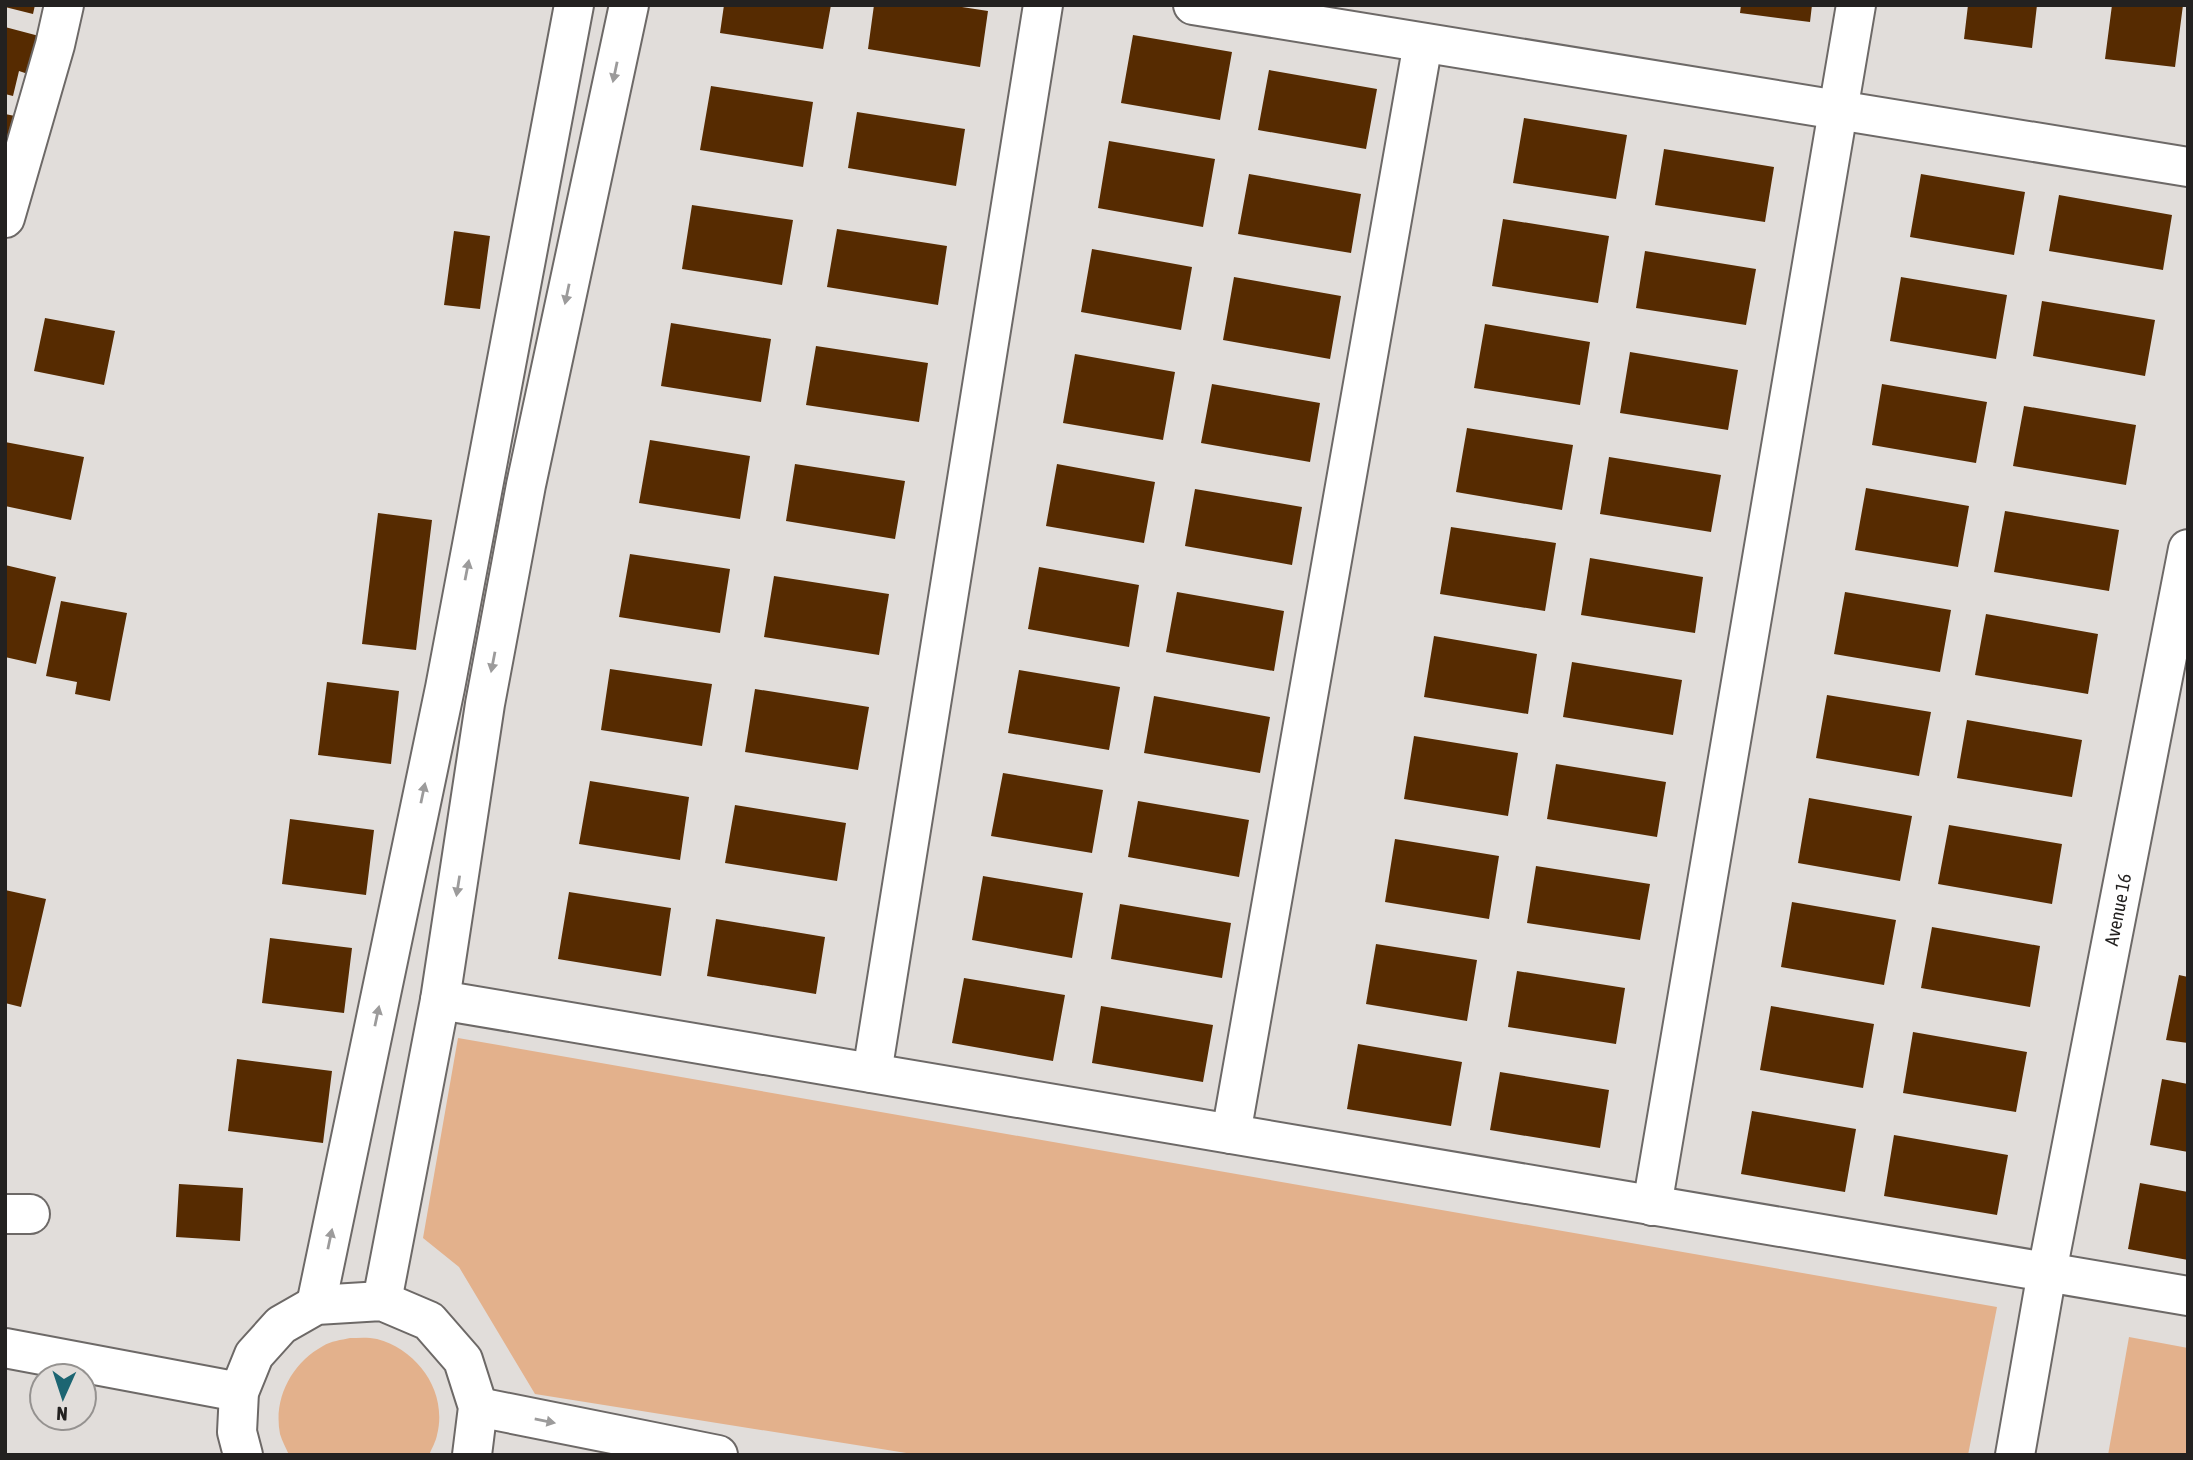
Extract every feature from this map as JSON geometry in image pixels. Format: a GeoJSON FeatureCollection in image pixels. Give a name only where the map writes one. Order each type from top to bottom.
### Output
{"type":"FeatureCollection","features":[{"type":"Feature","properties":{"kind":"street"},"geometry":{"type":"LineString","coordinates":[[5,218],[64,5]]}},
{"type":"Feature","properties":{"kind":"street"},"geometry":{"type":"LineString","coordinates":[[316,1306],[445,688],[574,5]]}},
{"type":"Feature","properties":{"kind":"street"},"geometry":{"type":"LineString","coordinates":[[382,1301],[440,1000],[485,704],[523,498],[629,5]]}},
{"type":"Feature","properties":{"kind":"street"},"geometry":{"type":"LineString","coordinates":[[872,1073],[1043,5]]}},
{"type":"Feature","properties":{"kind":"street"},"geometry":{"type":"LineString","coordinates":[[1193,5],[2188,167]]}},
{"type":"Feature","properties":{"kind":"street"},"geometry":{"type":"LineString","coordinates":[[1652,1206],[1856,5]]}},
{"type":"Feature","properties":{"kind":"street"},"geometry":{"type":"LineString","coordinates":[[1231,1134],[1423,43]]}},
{"type":"Feature","properties":{"kind":"street","name":"Avenue 16"},"geometry":{"type":"LineString","coordinates":[[2015,1455],[2047,1272],[2188,549]]}},
{"type":"Feature","properties":{"kind":"street"},"geometry":{"type":"LineString","coordinates":[[440,1000],[2188,1296]]}},
{"type":"Feature","properties":{"kind":"street"},"geometry":{"type":"LineString","coordinates":[[243,1455],[237,1432],[239,1392],[254,1355],[281,1325],[316,1306],[382,1301],[429,1321],[463,1360],[478,1407],[472,1455]]}},
{"type":"Feature","properties":{"kind":"street"},"geometry":{"type":"LineString","coordinates":[[5,1348],[239,1392]]}},
{"type":"Feature","properties":{"kind":"street"},"geometry":{"type":"LineString","coordinates":[[478,1407],[718,1455]]}},
{"type":"Feature","properties":{"kind":"shaded area"},"geometry":{"type":"Polygon","coordinates":[[[458,1038],[1997,1307],[1968,1455],[919,1455],[535,1394],[459,1267],[423,1238],[458,1038]]]}},
{"type":"Feature","properties":{"kind":"shaded area"},"geometry":{"type":"Polygon","coordinates":[[[2129,1337],[2188,1348],[2188,1455],[2108,1455],[2129,1337]]]}},
{"type":"Feature","properties":{"kind":"shaded area"},"geometry":{"type":"Polygon","coordinates":[[[350,1338],[374,1338],[392,1345],[417,1363],[426,1375],[434,1389],[439,1419],[429,1455],[289,1455],[280,1434],[279,1421],[279,1407],[287,1383],[312,1353],[329,1343],[350,1338]]]}},
{"type":"Feature","properties":{"kind":"building"},"geometry":{"type":"Polygon","coordinates":[[[5,5],[35,5],[33,14],[5,5]]]}},
{"type":"Feature","properties":{"kind":"building"},"geometry":{"type":"Polygon","coordinates":[[[724,5],[831,5],[823,49],[720,33],[724,5]]]}},
{"type":"Feature","properties":{"kind":"building"},"geometry":{"type":"Polygon","coordinates":[[[874,5],[949,5],[988,11],[980,67],[868,49],[874,5]]]}},
{"type":"Feature","properties":{"kind":"building"},"geometry":{"type":"Polygon","coordinates":[[[1741,5],[1812,5],[1810,22],[1740,13],[1741,5]]]}},
{"type":"Feature","properties":{"kind":"building"},"geometry":{"type":"Polygon","coordinates":[[[1968,5],[2037,5],[2032,48],[1964,39],[1968,5]]]}},
{"type":"Feature","properties":{"kind":"building"},"geometry":{"type":"Polygon","coordinates":[[[2112,5],[2183,5],[2175,67],[2105,59],[2112,5]]]}},
{"type":"Feature","properties":{"kind":"building"},"geometry":{"type":"Polygon","coordinates":[[[5,27],[39,36],[28,74],[19,71],[13,96],[5,94],[5,27]]]}},
{"type":"Feature","properties":{"kind":"building"},"geometry":{"type":"Polygon","coordinates":[[[1133,35],[1232,52],[1220,120],[1121,103],[1133,35]]]}},
{"type":"Feature","properties":{"kind":"building"},"geometry":{"type":"Polygon","coordinates":[[[1269,70],[1377,89],[1366,149],[1258,130],[1269,70]]]}},
{"type":"Feature","properties":{"kind":"building"},"geometry":{"type":"Polygon","coordinates":[[[711,86],[813,102],[803,167],[700,150],[711,86]]]}},
{"type":"Feature","properties":{"kind":"building"},"geometry":{"type":"Polygon","coordinates":[[[857,112],[965,129],[956,186],[848,168],[857,112]]]}},
{"type":"Feature","properties":{"kind":"building"},"geometry":{"type":"Polygon","coordinates":[[[5,114],[15,116],[5,148],[5,114]]]}},
{"type":"Feature","properties":{"kind":"building"},"geometry":{"type":"Polygon","coordinates":[[[1524,118],[1627,135],[1616,199],[1513,183],[1524,118]]]}},
{"type":"Feature","properties":{"kind":"building"},"geometry":{"type":"Polygon","coordinates":[[[1109,141],[1215,159],[1203,227],[1098,208],[1109,141]]]}},
{"type":"Feature","properties":{"kind":"building"},"geometry":{"type":"Polygon","coordinates":[[[1664,149],[1774,167],[1765,222],[1655,205],[1664,149]]]}},
{"type":"Feature","properties":{"kind":"building"},"geometry":{"type":"Polygon","coordinates":[[[1249,174],[1361,194],[1351,253],[1238,234],[1249,174]]]}},
{"type":"Feature","properties":{"kind":"building"},"geometry":{"type":"Polygon","coordinates":[[[1921,174],[2025,192],[2014,255],[1910,237],[1921,174]]]}},
{"type":"Feature","properties":{"kind":"building"},"geometry":{"type":"Polygon","coordinates":[[[2059,195],[2172,215],[2163,270],[2049,251],[2059,195]]]}},
{"type":"Feature","properties":{"kind":"building"},"geometry":{"type":"Polygon","coordinates":[[[692,205],[793,220],[782,285],[682,269],[692,205]]]}},
{"type":"Feature","properties":{"kind":"building"},"geometry":{"type":"Polygon","coordinates":[[[1503,219],[1609,236],[1598,303],[1492,286],[1503,219]]]}},
{"type":"Feature","properties":{"kind":"building"},"geometry":{"type":"Polygon","coordinates":[[[837,229],[947,246],[938,305],[827,287],[837,229]]]}},
{"type":"Feature","properties":{"kind":"building"},"geometry":{"type":"Polygon","coordinates":[[[454,231],[490,236],[480,309],[444,305],[454,231]]]}},
{"type":"Feature","properties":{"kind":"building"},"geometry":{"type":"Polygon","coordinates":[[[1092,249],[1192,267],[1181,330],[1081,312],[1092,249]]]}},
{"type":"Feature","properties":{"kind":"building"},"geometry":{"type":"Polygon","coordinates":[[[1645,251],[1756,269],[1746,325],[1636,308],[1645,251]]]}},
{"type":"Feature","properties":{"kind":"building"},"geometry":{"type":"Polygon","coordinates":[[[1234,277],[1341,296],[1330,359],[1223,340],[1234,277]]]}},
{"type":"Feature","properties":{"kind":"building"},"geometry":{"type":"Polygon","coordinates":[[[1901,277],[2007,295],[1996,359],[1890,341],[1901,277]]]}},
{"type":"Feature","properties":{"kind":"building"},"geometry":{"type":"Polygon","coordinates":[[[2042,301],[2155,320],[2145,376],[2033,356],[2042,301]]]}},
{"type":"Feature","properties":{"kind":"building"},"geometry":{"type":"Polygon","coordinates":[[[45,318],[115,331],[104,385],[34,371],[45,318]]]}},
{"type":"Feature","properties":{"kind":"building"},"geometry":{"type":"Polygon","coordinates":[[[671,323],[771,339],[761,402],[661,386],[671,323]]]}},
{"type":"Feature","properties":{"kind":"building"},"geometry":{"type":"Polygon","coordinates":[[[1485,324],[1590,342],[1580,405],[1474,388],[1485,324]]]}},
{"type":"Feature","properties":{"kind":"building"},"geometry":{"type":"Polygon","coordinates":[[[816,346],[928,363],[919,422],[806,405],[816,346]]]}},
{"type":"Feature","properties":{"kind":"building"},"geometry":{"type":"Polygon","coordinates":[[[1630,352],[1738,370],[1728,430],[1620,413],[1630,352]]]}},
{"type":"Feature","properties":{"kind":"building"},"geometry":{"type":"Polygon","coordinates":[[[1075,354],[1175,372],[1163,440],[1063,423],[1075,354]]]}},
{"type":"Feature","properties":{"kind":"building"},"geometry":{"type":"Polygon","coordinates":[[[1212,384],[1320,403],[1310,462],[1201,443],[1212,384]]]}},
{"type":"Feature","properties":{"kind":"building"},"geometry":{"type":"Polygon","coordinates":[[[1882,384],[1987,402],[1976,463],[1872,445],[1882,384]]]}},
{"type":"Feature","properties":{"kind":"building"},"geometry":{"type":"Polygon","coordinates":[[[2024,406],[2136,425],[2126,485],[2013,466],[2024,406]]]}},
{"type":"Feature","properties":{"kind":"building"},"geometry":{"type":"Polygon","coordinates":[[[1467,428],[1573,445],[1562,510],[1456,492],[1467,428]]]}},
{"type":"Feature","properties":{"kind":"building"},"geometry":{"type":"Polygon","coordinates":[[[650,440],[750,456],[740,519],[639,503],[650,440]]]}},
{"type":"Feature","properties":{"kind":"building"},"geometry":{"type":"Polygon","coordinates":[[[5,442],[84,457],[71,520],[5,506],[5,442]]]}},
{"type":"Feature","properties":{"kind":"building"},"geometry":{"type":"Polygon","coordinates":[[[1609,457],[1721,475],[1711,532],[1600,514],[1609,457]]]}},
{"type":"Feature","properties":{"kind":"building"},"geometry":{"type":"Polygon","coordinates":[[[795,464],[905,481],[895,539],[786,521],[795,464]]]}},
{"type":"Feature","properties":{"kind":"building"},"geometry":{"type":"Polygon","coordinates":[[[1057,464],[1155,482],[1144,543],[1046,526],[1057,464]]]}},
{"type":"Feature","properties":{"kind":"building"},"geometry":{"type":"Polygon","coordinates":[[[1866,488],[1969,506],[1958,567],[1855,550],[1866,488]]]}},
{"type":"Feature","properties":{"kind":"building"},"geometry":{"type":"Polygon","coordinates":[[[1195,489],[1302,507],[1292,565],[1185,546],[1195,489]]]}},
{"type":"Feature","properties":{"kind":"building"},"geometry":{"type":"Polygon","coordinates":[[[2005,511],[2119,530],[2109,591],[1994,572],[2005,511]]]}},
{"type":"Feature","properties":{"kind":"building"},"geometry":{"type":"Polygon","coordinates":[[[378,513],[432,520],[416,650],[362,644],[378,513]]]}},
{"type":"Feature","properties":{"kind":"building"},"geometry":{"type":"Polygon","coordinates":[[[1451,527],[1556,543],[1545,611],[1440,594],[1451,527]]]}},
{"type":"Feature","properties":{"kind":"building"},"geometry":{"type":"Polygon","coordinates":[[[630,554],[730,569],[720,633],[619,617],[630,554]]]}},
{"type":"Feature","properties":{"kind":"building"},"geometry":{"type":"Polygon","coordinates":[[[1590,558],[1703,577],[1695,633],[1581,615],[1590,558]]]}},
{"type":"Feature","properties":{"kind":"building"},"geometry":{"type":"Polygon","coordinates":[[[5,565],[56,577],[36,664],[5,657],[5,565]]]}},
{"type":"Feature","properties":{"kind":"building"},"geometry":{"type":"Polygon","coordinates":[[[1039,567],[1139,585],[1129,647],[1028,629],[1039,567]]]}},
{"type":"Feature","properties":{"kind":"building"},"geometry":{"type":"Polygon","coordinates":[[[774,576],[889,594],[879,655],[764,637],[774,576]]]}},
{"type":"Feature","properties":{"kind":"building"},"geometry":{"type":"Polygon","coordinates":[[[1177,592],[1284,611],[1274,671],[1166,652],[1177,592]]]}},
{"type":"Feature","properties":{"kind":"building"},"geometry":{"type":"Polygon","coordinates":[[[1845,592],[1951,610],[1940,672],[1834,654],[1845,592]]]}},
{"type":"Feature","properties":{"kind":"building"},"geometry":{"type":"Polygon","coordinates":[[[61,601],[127,613],[110,701],[75,694],[77,682],[46,676],[61,601]]]}},
{"type":"Feature","properties":{"kind":"building"},"geometry":{"type":"Polygon","coordinates":[[[1986,614],[2098,634],[2088,694],[1975,675],[1986,614]]]}},
{"type":"Feature","properties":{"kind":"building"},"geometry":{"type":"Polygon","coordinates":[[[1434,636],[1537,654],[1528,714],[1424,697],[1434,636]]]}},
{"type":"Feature","properties":{"kind":"building"},"geometry":{"type":"Polygon","coordinates":[[[1572,662],[1682,680],[1673,735],[1563,717],[1572,662]]]}},
{"type":"Feature","properties":{"kind":"building"},"geometry":{"type":"Polygon","coordinates":[[[610,669],[712,684],[702,746],[601,730],[610,669]]]}},
{"type":"Feature","properties":{"kind":"building"},"geometry":{"type":"Polygon","coordinates":[[[1019,670],[1120,687],[1109,750],[1008,733],[1019,670]]]}},
{"type":"Feature","properties":{"kind":"building"},"geometry":{"type":"Polygon","coordinates":[[[327,682],[399,691],[391,764],[318,755],[327,682]]]}},
{"type":"Feature","properties":{"kind":"building"},"geometry":{"type":"Polygon","coordinates":[[[755,689],[869,707],[858,770],[745,752],[755,689]]]}},
{"type":"Feature","properties":{"kind":"building"},"geometry":{"type":"Polygon","coordinates":[[[1827,695],[1931,712],[1919,776],[1816,758],[1827,695]]]}},
{"type":"Feature","properties":{"kind":"building"},"geometry":{"type":"Polygon","coordinates":[[[1154,696],[1270,717],[1260,773],[1144,753],[1154,696]]]}},
{"type":"Feature","properties":{"kind":"building"},"geometry":{"type":"Polygon","coordinates":[[[1967,720],[2082,740],[2072,797],[1957,778],[1967,720]]]}},
{"type":"Feature","properties":{"kind":"building"},"geometry":{"type":"Polygon","coordinates":[[[1414,736],[1518,753],[1508,816],[1404,799],[1414,736]]]}},
{"type":"Feature","properties":{"kind":"building"},"geometry":{"type":"Polygon","coordinates":[[[1556,764],[1666,782],[1657,837],[1547,819],[1556,764]]]}},
{"type":"Feature","properties":{"kind":"building"},"geometry":{"type":"Polygon","coordinates":[[[1003,773],[1103,790],[1092,853],[991,836],[1003,773]]]}},
{"type":"Feature","properties":{"kind":"building"},"geometry":{"type":"Polygon","coordinates":[[[590,781],[689,797],[680,860],[579,844],[590,781]]]}},
{"type":"Feature","properties":{"kind":"building"},"geometry":{"type":"Polygon","coordinates":[[[1809,798],[1912,816],[1900,881],[1798,863],[1809,798]]]}},
{"type":"Feature","properties":{"kind":"building"},"geometry":{"type":"Polygon","coordinates":[[[1138,801],[1249,820],[1239,877],[1128,857],[1138,801]]]}},
{"type":"Feature","properties":{"kind":"building"},"geometry":{"type":"Polygon","coordinates":[[[735,805],[846,823],[837,881],[725,863],[735,805]]]}},
{"type":"Feature","properties":{"kind":"building"},"geometry":{"type":"Polygon","coordinates":[[[290,819],[374,830],[366,895],[282,884],[290,819]]]}},
{"type":"Feature","properties":{"kind":"building"},"geometry":{"type":"Polygon","coordinates":[[[1949,825],[2062,844],[2052,904],[1938,884],[1949,825]]]}},
{"type":"Feature","properties":{"kind":"building"},"geometry":{"type":"Polygon","coordinates":[[[1395,839],[1499,856],[1489,919],[1385,902],[1395,839]]]}},
{"type":"Feature","properties":{"kind":"building"},"geometry":{"type":"Polygon","coordinates":[[[1536,866],[1650,884],[1640,940],[1527,923],[1536,866]]]}},
{"type":"Feature","properties":{"kind":"building"},"geometry":{"type":"Polygon","coordinates":[[[983,876],[1083,893],[1072,958],[972,940],[983,876]]]}},
{"type":"Feature","properties":{"kind":"building"},"geometry":{"type":"Polygon","coordinates":[[[5,890],[46,899],[21,1007],[5,1003],[5,890]]]}},
{"type":"Feature","properties":{"kind":"building"},"geometry":{"type":"Polygon","coordinates":[[[569,892],[671,908],[661,976],[558,959],[569,892]]]}},
{"type":"Feature","properties":{"kind":"building"},"geometry":{"type":"Polygon","coordinates":[[[1792,902],[1896,920],[1884,985],[1781,967],[1792,902]]]}},
{"type":"Feature","properties":{"kind":"building"},"geometry":{"type":"Polygon","coordinates":[[[1120,904],[1231,923],[1222,978],[1111,959],[1120,904]]]}},
{"type":"Feature","properties":{"kind":"building"},"geometry":{"type":"Polygon","coordinates":[[[716,919],[825,937],[816,994],[707,976],[716,919]]]}},
{"type":"Feature","properties":{"kind":"building"},"geometry":{"type":"Polygon","coordinates":[[[1932,927],[2040,946],[2030,1007],[1921,988],[1932,927]]]}},
{"type":"Feature","properties":{"kind":"building"},"geometry":{"type":"Polygon","coordinates":[[[270,938],[352,948],[344,1013],[262,1003],[270,938]]]}},
{"type":"Feature","properties":{"kind":"building"},"geometry":{"type":"Polygon","coordinates":[[[1376,944],[1477,960],[1467,1021],[1366,1004],[1376,944]]]}},
{"type":"Feature","properties":{"kind":"building"},"geometry":{"type":"Polygon","coordinates":[[[1517,971],[1625,988],[1616,1044],[1508,1027],[1517,971]]]}},
{"type":"Feature","properties":{"kind":"building"},"geometry":{"type":"Polygon","coordinates":[[[2179,975],[2188,977],[2188,1043],[2166,1040],[2179,975]]]}},
{"type":"Feature","properties":{"kind":"building"},"geometry":{"type":"Polygon","coordinates":[[[964,978],[1065,995],[1053,1061],[952,1043],[964,978]]]}},
{"type":"Feature","properties":{"kind":"building"},"geometry":{"type":"Polygon","coordinates":[[[1101,1006],[1213,1025],[1203,1082],[1092,1063],[1101,1006]]]}},
{"type":"Feature","properties":{"kind":"building"},"geometry":{"type":"Polygon","coordinates":[[[1771,1006],[1874,1024],[1863,1088],[1760,1070],[1771,1006]]]}},
{"type":"Feature","properties":{"kind":"building"},"geometry":{"type":"Polygon","coordinates":[[[1913,1032],[2027,1052],[2016,1112],[1903,1093],[1913,1032]]]}},
{"type":"Feature","properties":{"kind":"building"},"geometry":{"type":"Polygon","coordinates":[[[1358,1044],[1462,1062],[1451,1126],[1347,1109],[1358,1044]]]}},
{"type":"Feature","properties":{"kind":"building"},"geometry":{"type":"Polygon","coordinates":[[[237,1059],[332,1071],[323,1143],[228,1131],[237,1059]]]}},
{"type":"Feature","properties":{"kind":"building"},"geometry":{"type":"Polygon","coordinates":[[[1500,1072],[1609,1090],[1600,1148],[1490,1130],[1500,1072]]]}},
{"type":"Feature","properties":{"kind":"building"},"geometry":{"type":"Polygon","coordinates":[[[2162,1079],[2188,1084],[2188,1152],[2150,1145],[2162,1079]]]}},
{"type":"Feature","properties":{"kind":"building"},"geometry":{"type":"Polygon","coordinates":[[[1752,1111],[1856,1129],[1845,1192],[1741,1174],[1752,1111]]]}},
{"type":"Feature","properties":{"kind":"building"},"geometry":{"type":"Polygon","coordinates":[[[1894,1135],[2008,1155],[1997,1215],[1884,1196],[1894,1135]]]}},
{"type":"Feature","properties":{"kind":"building"},"geometry":{"type":"Polygon","coordinates":[[[2140,1183],[2188,1192],[2188,1260],[2128,1249],[2140,1183]]]}},
{"type":"Feature","properties":{"kind":"building"},"geometry":{"type":"Polygon","coordinates":[[[179,1184],[243,1188],[240,1241],[176,1237],[179,1184]]]}}]}
